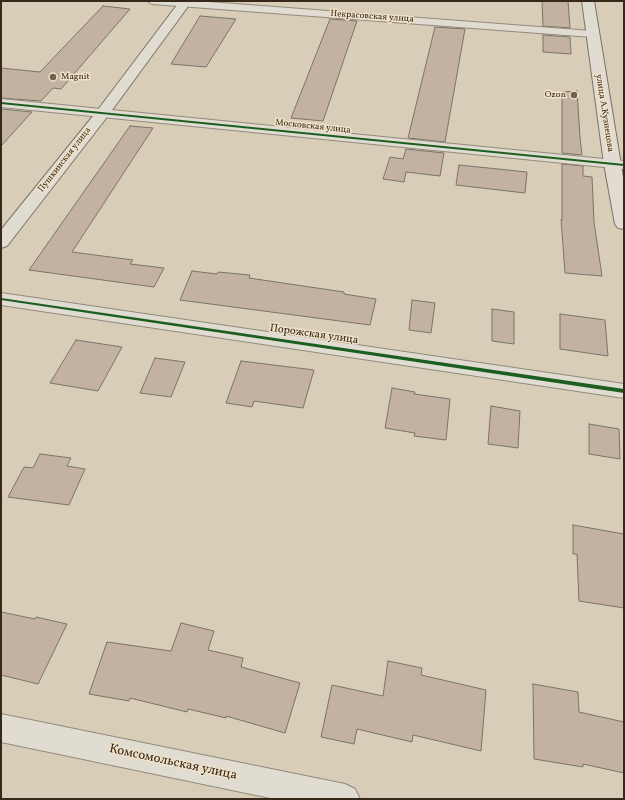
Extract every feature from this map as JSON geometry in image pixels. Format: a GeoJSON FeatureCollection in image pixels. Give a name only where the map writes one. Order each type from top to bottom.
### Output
{"type":"FeatureCollection","features":[{"type":"Feature","properties":{"kind":"main road","name":"улица А.Кузнецова"},"geometry":{"type":"LineString","coordinates":[[588,1],[592,34],[618,165],[624,224]]}},
{"type":"Feature","properties":{"kind":"main road","name":"Пушкинская улица"},"geometry":{"type":"LineString","coordinates":[[1,242],[102,114],[185,2]]}},
{"type":"Feature","properties":{"kind":"street","name":"Некрасовская улица"},"geometry":{"type":"LineString","coordinates":[[152,1],[185,2],[592,34]]}},
{"type":"Feature","properties":{"kind":"street","name":"Московская улица"},"geometry":{"type":"LineString","coordinates":[[1,103],[618,165]]}},
{"type":"Feature","properties":{"kind":"street","name":"Порожская улица"},"geometry":{"type":"LineString","coordinates":[[1,299],[624,391]]}},
{"type":"Feature","properties":{"kind":"street","name":"Комсомольская улица"},"geometry":{"type":"LineString","coordinates":[[1,728],[345,799]]}},
{"type":"Feature","properties":{"kind":"building"},"geometry":{"type":"Polygon","coordinates":[[[542,1],[568,1],[570,28],[543,26],[542,1]]]}},
{"type":"Feature","properties":{"kind":"building"},"geometry":{"type":"Polygon","coordinates":[[[103,6],[130,9],[61,89],[53,88],[41,101],[1,98],[1,68],[40,72],[103,6]]]}},
{"type":"Feature","properties":{"kind":"building"},"geometry":{"type":"Polygon","coordinates":[[[200,16],[236,19],[206,67],[171,64],[200,16]]]}},
{"type":"Feature","properties":{"kind":"building"},"geometry":{"type":"Polygon","coordinates":[[[330,19],[357,21],[323,121],[291,118],[330,19]]]}},
{"type":"Feature","properties":{"kind":"building"},"geometry":{"type":"Polygon","coordinates":[[[435,27],[465,29],[445,142],[408,138],[435,27]]]}},
{"type":"Feature","properties":{"kind":"building"},"geometry":{"type":"Polygon","coordinates":[[[543,35],[570,37],[571,54],[543,52],[543,35]]]}},
{"type":"Feature","properties":{"kind":"building"},"geometry":{"type":"Polygon","coordinates":[[[577,91],[582,155],[562,153],[562,92],[577,91]]]}},
{"type":"Feature","properties":{"kind":"building"},"geometry":{"type":"Polygon","coordinates":[[[1,109],[32,112],[1,146],[1,109]]]}},
{"type":"Feature","properties":{"kind":"building"},"geometry":{"type":"Polygon","coordinates":[[[130,126],[153,128],[72,252],[133,260],[130,264],[164,268],[154,287],[29,270],[130,126]]]}},
{"type":"Feature","properties":{"kind":"building"},"geometry":{"type":"Polygon","coordinates":[[[406,149],[444,153],[440,176],[406,172],[404,182],[383,179],[390,157],[403,159],[406,149]]]}},
{"type":"Feature","properties":{"kind":"building"},"geometry":{"type":"Polygon","coordinates":[[[562,164],[583,166],[583,176],[592,177],[594,222],[602,276],[565,273],[561,219],[562,220],[562,164]]]}},
{"type":"Feature","properties":{"kind":"building"},"geometry":{"type":"Polygon","coordinates":[[[459,165],[527,172],[525,193],[456,185],[459,165]]]}},
{"type":"Feature","properties":{"kind":"building"},"geometry":{"type":"Polygon","coordinates":[[[192,271],[217,274],[218,272],[250,275],[249,278],[344,292],[344,294],[376,299],[370,325],[180,300],[192,271]]]}},
{"type":"Feature","properties":{"kind":"building"},"geometry":{"type":"Polygon","coordinates":[[[412,300],[435,303],[431,333],[409,330],[412,300]]]}},
{"type":"Feature","properties":{"kind":"building"},"geometry":{"type":"Polygon","coordinates":[[[492,309],[514,312],[514,344],[492,341],[492,309]]]}},
{"type":"Feature","properties":{"kind":"building"},"geometry":{"type":"Polygon","coordinates":[[[560,314],[605,320],[608,356],[560,349],[560,314]]]}},
{"type":"Feature","properties":{"kind":"building"},"geometry":{"type":"Polygon","coordinates":[[[76,340],[122,347],[98,391],[50,383],[76,340]]]}},
{"type":"Feature","properties":{"kind":"building"},"geometry":{"type":"Polygon","coordinates":[[[155,358],[185,362],[171,397],[140,393],[155,358]]]}},
{"type":"Feature","properties":{"kind":"building"},"geometry":{"type":"Polygon","coordinates":[[[241,361],[314,370],[303,408],[254,401],[252,407],[226,403],[241,361]]]}},
{"type":"Feature","properties":{"kind":"building"},"geometry":{"type":"Polygon","coordinates":[[[392,388],[415,392],[414,394],[450,399],[446,440],[414,436],[415,433],[385,428],[392,388]]]}},
{"type":"Feature","properties":{"kind":"building"},"geometry":{"type":"Polygon","coordinates":[[[491,406],[520,411],[518,448],[488,444],[491,406]]]}},
{"type":"Feature","properties":{"kind":"building"},"geometry":{"type":"Polygon","coordinates":[[[589,424],[619,429],[620,459],[589,454],[589,424]]]}},
{"type":"Feature","properties":{"kind":"building"},"geometry":{"type":"Polygon","coordinates":[[[40,454],[71,458],[67,466],[85,469],[69,505],[8,497],[24,467],[33,468],[40,454]]]}},
{"type":"Feature","properties":{"kind":"building"},"geometry":{"type":"Polygon","coordinates":[[[573,525],[624,534],[624,608],[579,601],[577,554],[573,554],[573,525]]]}},
{"type":"Feature","properties":{"kind":"building"},"geometry":{"type":"Polygon","coordinates":[[[1,612],[35,619],[36,617],[67,624],[38,684],[1,675],[1,612]]]}},
{"type":"Feature","properties":{"kind":"building"},"geometry":{"type":"Polygon","coordinates":[[[181,623],[214,631],[208,650],[243,658],[241,667],[300,683],[285,733],[226,716],[226,718],[188,709],[187,712],[130,698],[129,701],[89,694],[107,642],[171,651],[181,623]]]}},
{"type":"Feature","properties":{"kind":"building"},"geometry":{"type":"Polygon","coordinates":[[[388,661],[422,668],[421,675],[486,690],[481,751],[413,735],[412,742],[357,729],[354,744],[321,737],[332,685],[383,696],[388,661]]]}},
{"type":"Feature","properties":{"kind":"building"},"geometry":{"type":"Polygon","coordinates":[[[533,684],[578,692],[579,712],[624,722],[624,773],[583,764],[583,767],[534,759],[533,684]]]}},
{"type":"Feature","properties":{"kind":"cycle path"},"geometry":{"type":"LineString","coordinates":[[1,103],[624,165]]}},
{"type":"Feature","properties":{"kind":"cycle path"},"geometry":{"type":"LineString","coordinates":[[1,299],[624,391]]}},
{"type":"Feature","properties":{"kind":"place","name":"Magnit"},"geometry":{"type":"Point","coordinates":[53,77]}},
{"type":"Feature","properties":{"kind":"place","name":"Ozon"},"geometry":{"type":"Point","coordinates":[574,95]}}]}
